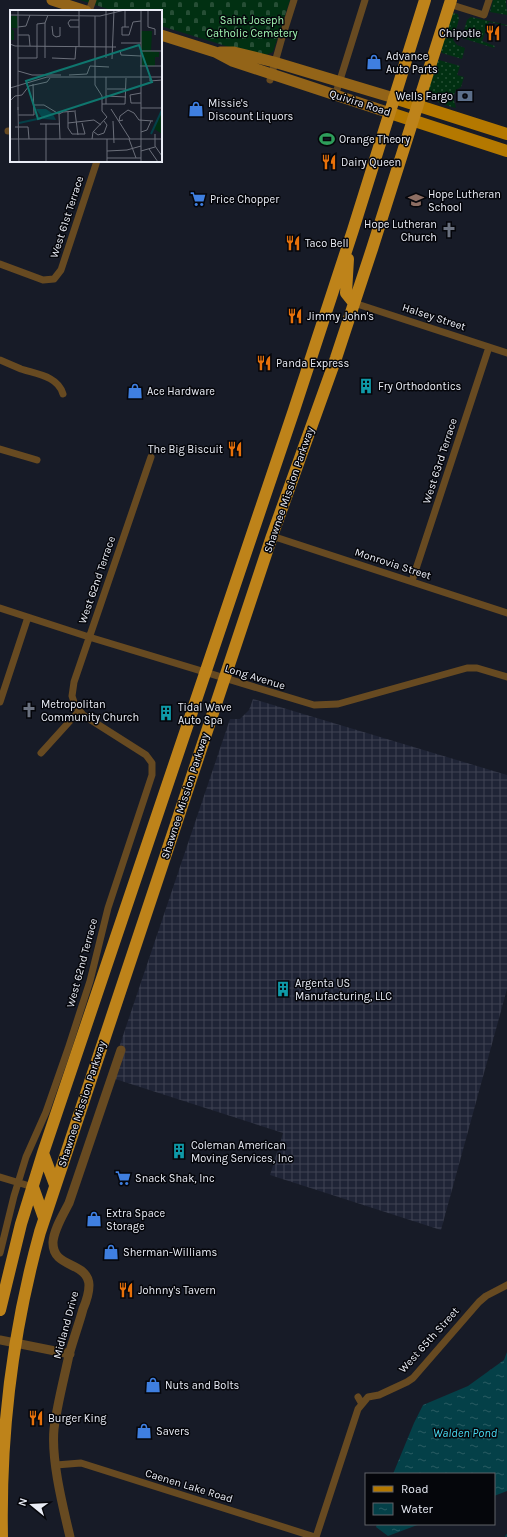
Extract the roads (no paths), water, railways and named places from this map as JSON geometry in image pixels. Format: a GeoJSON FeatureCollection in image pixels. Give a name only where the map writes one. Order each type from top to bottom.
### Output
{"type":"FeatureCollection","features":[{"type":"Feature","properties":{"kind":"highway","name":"Shawnee Mission Parkway"},"geometry":{"type":"LineString","coordinates":[[0,1310],[13,1253],[44,1153],[294,410],[425,0]]}},
{"type":"Feature","properties":{"kind":"highway","name":"Shawnee Mission Parkway"},"geometry":{"type":"LineString","coordinates":[[2,1537],[3,1436],[14,1342],[31,1265],[44,1218],[272,536],[336,358],[450,2]]}},
{"type":"Feature","properties":{"kind":"highway"},"geometry":{"type":"LineString","coordinates":[[348,244],[346,293],[354,303]]}},
{"type":"Feature","properties":{"kind":"highway"},"geometry":{"type":"LineString","coordinates":[[147,849],[149,867],[156,884]]}},
{"type":"Feature","properties":{"kind":"highway"},"geometry":{"type":"LineString","coordinates":[[137,880],[144,890],[147,908]]}},
{"type":"Feature","properties":{"kind":"highway"},"geometry":{"type":"LineString","coordinates":[[44,1153],[55,1184]]}},
{"type":"Feature","properties":{"kind":"highway"},"geometry":{"type":"LineString","coordinates":[[33,1187],[44,1218]]}},
{"type":"Feature","properties":{"kind":"main road"},"geometry":{"type":"LineString","coordinates":[[52,0],[83,10]]}},
{"type":"Feature","properties":{"kind":"main road","name":"Quivira Road"},"geometry":{"type":"LineString","coordinates":[[162,35],[215,52],[232,61],[272,71],[340,81],[507,134]]}},
{"type":"Feature","properties":{"kind":"main road","name":"Quivira Road"},"geometry":{"type":"LineString","coordinates":[[272,71],[336,96],[507,151]]}},
{"type":"Feature","properties":{"kind":"street"},"geometry":{"type":"LineString","coordinates":[[89,10],[93,0]]}},
{"type":"Feature","properties":{"kind":"street"},"geometry":{"type":"LineString","coordinates":[[272,71],[294,0]]}},
{"type":"Feature","properties":{"kind":"street"},"geometry":{"type":"LineString","coordinates":[[336,96],[365,0]]}},
{"type":"Feature","properties":{"kind":"street"},"geometry":{"type":"LineString","coordinates":[[450,2],[484,15],[489,0]]}},
{"type":"Feature","properties":{"kind":"street","name":"West 61st Terrace"},"geometry":{"type":"LineString","coordinates":[[0,264],[44,280],[54,279],[61,270],[97,162]]}},
{"type":"Feature","properties":{"kind":"street","name":"Halsey Street"},"geometry":{"type":"LineString","coordinates":[[354,303],[507,353]]}},
{"type":"Feature","properties":{"kind":"street","name":"West 63rd Terrace"},"geometry":{"type":"LineString","coordinates":[[412,581],[489,347]]}},
{"type":"Feature","properties":{"kind":"street"},"geometry":{"type":"LineString","coordinates":[[0,360],[50,379],[62,388],[63,394]]}},
{"type":"Feature","properties":{"kind":"street"},"geometry":{"type":"LineString","coordinates":[[0,449],[37,460]]}},
{"type":"Feature","properties":{"kind":"street","name":"West 62nd Terrace"},"geometry":{"type":"LineString","coordinates":[[0,1253],[18,1182],[26,1157],[48,1105],[90,981],[108,908],[152,775],[152,763],[146,755],[79,711],[75,705],[72,688],[151,457]]}},
{"type":"Feature","properties":{"kind":"street","name":"Monrovia Street"},"geometry":{"type":"LineString","coordinates":[[272,536],[507,611]]}},
{"type":"Feature","properties":{"kind":"street","name":"Long Avenue"},"geometry":{"type":"LineString","coordinates":[[0,608],[303,703],[325,706],[346,702],[467,668],[477,668],[507,677]]}},
{"type":"Feature","properties":{"kind":"street"},"geometry":{"type":"LineString","coordinates":[[0,702],[28,617]]}},
{"type":"Feature","properties":{"kind":"street"},"geometry":{"type":"LineString","coordinates":[[41,753],[79,711]]}},
{"type":"Feature","properties":{"kind":"street","name":"Midland Drive"},"geometry":{"type":"LineString","coordinates":[[70,1537],[56,1465],[54,1430],[70,1354],[89,1286],[84,1273],[63,1262],[57,1256],[53,1241],[58,1225],[69,1203],[121,1050]]}},
{"type":"Feature","properties":{"kind":"street"},"geometry":{"type":"LineString","coordinates":[[0,1177],[33,1187]]}},
{"type":"Feature","properties":{"kind":"street","name":"West 65th Street"},"geometry":{"type":"LineString","coordinates":[[362,1404],[368,1398],[379,1395],[414,1378],[479,1302],[486,1296],[507,1285]]}},
{"type":"Feature","properties":{"kind":"street"},"geometry":{"type":"LineString","coordinates":[[0,1340],[70,1354]]}},
{"type":"Feature","properties":{"kind":"street"},"geometry":{"type":"LineString","coordinates":[[316,1537],[351,1428],[358,1409],[362,1404],[358,1397]]}},
{"type":"Feature","properties":{"kind":"street","name":"Caenen Lake Road"},"geometry":{"type":"LineString","coordinates":[[56,1465],[81,1463],[316,1537]]}},
{"type":"Feature","properties":{"kind":"water","name":"Walden Pond"},"geometry":{"type":"Polygon","coordinates":[[[507,1352],[507,1491],[495,1496],[495,1473],[393,1473],[423,1405],[468,1386],[504,1360],[507,1352]]]}},
{"type":"Feature","properties":{"kind":"water"},"geometry":{"type":"Polygon","coordinates":[[[377,1525],[417,1525],[388,1536],[376,1527],[377,1525]]]}},
{"type":"Feature","properties":{"kind":"place","name":"Chipotle"},"geometry":{"type":"Point","coordinates":[493,33]}},
{"type":"Feature","properties":{"kind":"place","name":"Advance Auto Parts"},"geometry":{"type":"Point","coordinates":[374,62]}},
{"type":"Feature","properties":{"kind":"place","name":"Wells Fargo"},"geometry":{"type":"Point","coordinates":[465,96]}},
{"type":"Feature","properties":{"kind":"place","name":"Missie's Discount Liquors"},"geometry":{"type":"Point","coordinates":[196,109]}},
{"type":"Feature","properties":{"kind":"place","name":"Orange Theory"},"geometry":{"type":"Point","coordinates":[327,139]}},
{"type":"Feature","properties":{"kind":"place","name":"Dairy Queen"},"geometry":{"type":"Point","coordinates":[329,162]}},
{"type":"Feature","properties":{"kind":"place","name":"Price Chopper"},"geometry":{"type":"Point","coordinates":[198,199]}},
{"type":"Feature","properties":{"kind":"place","name":"Hope Lutheran School"},"geometry":{"type":"Point","coordinates":[416,200]}},
{"type":"Feature","properties":{"kind":"place","name":"Hope Lutheran Church"},"geometry":{"type":"Point","coordinates":[449,230]}},
{"type":"Feature","properties":{"kind":"place","name":"Taco Bell"},"geometry":{"type":"Point","coordinates":[293,243]}},
{"type":"Feature","properties":{"kind":"place","name":"Jimmy John's"},"geometry":{"type":"Point","coordinates":[295,316]}},
{"type":"Feature","properties":{"kind":"place","name":"Panda Express"},"geometry":{"type":"Point","coordinates":[264,363]}},
{"type":"Feature","properties":{"kind":"place","name":"Fry Orthodontics"},"geometry":{"type":"Point","coordinates":[366,386]}},
{"type":"Feature","properties":{"kind":"place","name":"Ace Hardware"},"geometry":{"type":"Point","coordinates":[135,391]}},
{"type":"Feature","properties":{"kind":"place","name":"The Big Biscuit"},"geometry":{"type":"Point","coordinates":[235,449]}},
{"type":"Feature","properties":{"kind":"place","name":"Metropolitan Community Church"},"geometry":{"type":"Point","coordinates":[29,710]}},
{"type":"Feature","properties":{"kind":"place","name":"Tidal Wave Auto Spa"},"geometry":{"type":"Point","coordinates":[166,713]}},
{"type":"Feature","properties":{"kind":"place","name":"Argenta US Manufacturing, LLC"},"geometry":{"type":"Point","coordinates":[283,989]}},
{"type":"Feature","properties":{"kind":"place","name":"Coleman American Moving Services, Inc"},"geometry":{"type":"Point","coordinates":[179,1151]}},
{"type":"Feature","properties":{"kind":"place","name":"Snack Shak, Inc"},"geometry":{"type":"Point","coordinates":[123,1178]}},
{"type":"Feature","properties":{"kind":"place","name":"Extra Space Storage"},"geometry":{"type":"Point","coordinates":[94,1219]}},
{"type":"Feature","properties":{"kind":"place","name":"Sherman-Williams"},"geometry":{"type":"Point","coordinates":[111,1252]}},
{"type":"Feature","properties":{"kind":"place","name":"Johnny's Tavern"},"geometry":{"type":"Point","coordinates":[126,1290]}},
{"type":"Feature","properties":{"kind":"place","name":"Nuts and Bolts"},"geometry":{"type":"Point","coordinates":[153,1385]}},
{"type":"Feature","properties":{"kind":"place","name":"Burger King"},"geometry":{"type":"Point","coordinates":[36,1418]}},
{"type":"Feature","properties":{"kind":"place","name":"Savers"},"geometry":{"type":"Point","coordinates":[144,1431]}},
{"type":"Feature","properties":{"kind":"park label","name":"Saint Joseph Catholic Cemetery"},"geometry":{"type":"Point","coordinates":[252,26]}}]}
